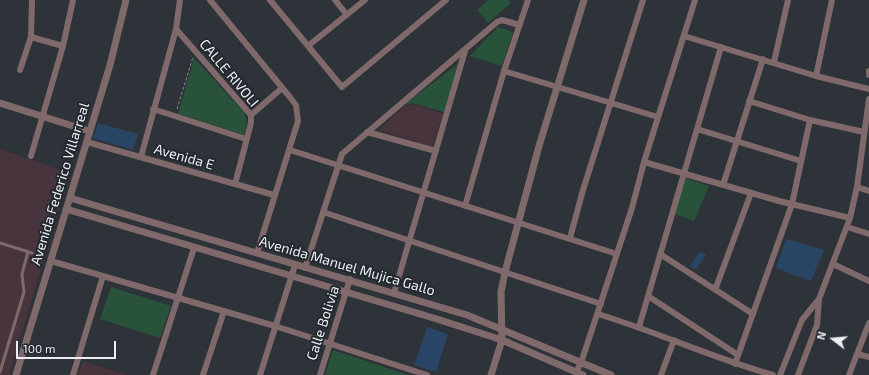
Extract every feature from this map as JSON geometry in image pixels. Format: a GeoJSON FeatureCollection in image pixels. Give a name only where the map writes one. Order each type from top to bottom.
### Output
{"type":"FeatureCollection","features":[{"type":"Feature","properties":{"kind":"street"},"geometry":{"type":"LineString","coordinates":[[20,70],[31,37],[32,0]]}},
{"type":"Feature","properties":{"kind":"street"},"geometry":{"type":"LineString","coordinates":[[31,156],[63,46],[73,0]]}},
{"type":"Feature","properties":{"kind":"street","name":"Avenida Federico Villarreal"},"geometry":{"type":"LineString","coordinates":[[16,375],[110,65],[126,0]]}},
{"type":"Feature","properties":{"kind":"street"},"geometry":{"type":"LineString","coordinates":[[140,157],[176,29],[180,0]]}},
{"type":"Feature","properties":{"kind":"street"},"geometry":{"type":"LineString","coordinates":[[210,0],[296,105],[298,114],[298,122],[290,150],[274,195],[257,253]]}},
{"type":"Feature","properties":{"kind":"street"},"geometry":{"type":"LineString","coordinates":[[270,0],[342,87],[446,0]]}},
{"type":"Feature","properties":{"kind":"street"},"geometry":{"type":"LineString","coordinates":[[335,0],[347,15]]}},
{"type":"Feature","properties":{"kind":"street"},"geometry":{"type":"LineString","coordinates":[[308,46],[365,0]]}},
{"type":"Feature","properties":{"kind":"street"},"geometry":{"type":"LineString","coordinates":[[465,206],[504,71],[528,0]]}},
{"type":"Feature","properties":{"kind":"street"},"geometry":{"type":"LineString","coordinates":[[491,375],[502,340],[503,329],[501,292],[504,272],[539,146],[584,0]]}},
{"type":"Feature","properties":{"kind":"street"},"geometry":{"type":"LineString","coordinates":[[570,238],[583,190],[643,0]]}},
{"type":"Feature","properties":{"kind":"street"},"geometry":{"type":"LineString","coordinates":[[579,374],[581,363],[618,254],[644,162],[695,0]]}},
{"type":"Feature","properties":{"kind":"street"},"geometry":{"type":"LineString","coordinates":[[774,62],[788,0]]}},
{"type":"Feature","properties":{"kind":"street"},"geometry":{"type":"LineString","coordinates":[[816,76],[832,0]]}},
{"type":"Feature","properties":{"kind":"street"},"geometry":{"type":"LineString","coordinates":[[305,268],[342,154],[466,50],[497,22],[502,20],[520,25]]}},
{"type":"Feature","properties":{"kind":"street","name":"CALLE RIVOLI"},"geometry":{"type":"LineString","coordinates":[[176,29],[251,115],[235,184]]}},
{"type":"Feature","properties":{"kind":"street"},"geometry":{"type":"LineString","coordinates":[[684,36],[774,62],[816,76],[869,88]]}},
{"type":"Feature","properties":{"kind":"street"},"geometry":{"type":"LineString","coordinates":[[31,37],[63,46]]}},
{"type":"Feature","properties":{"kind":"street"},"geometry":{"type":"LineString","coordinates":[[639,327],[721,47]]}},
{"type":"Feature","properties":{"kind":"street"},"geometry":{"type":"LineString","coordinates":[[394,293],[466,50]]}},
{"type":"Feature","properties":{"kind":"street"},"geometry":{"type":"LineString","coordinates":[[723,185],[763,59]]}},
{"type":"Feature","properties":{"kind":"street"},"geometry":{"type":"LineString","coordinates":[[504,71],[658,117]]}},
{"type":"Feature","properties":{"kind":"street"},"geometry":{"type":"LineString","coordinates":[[251,115],[282,88]]}},
{"type":"Feature","properties":{"kind":"street"},"geometry":{"type":"LineString","coordinates":[[780,375],[802,320],[819,299],[850,218],[857,187],[869,99]]}},
{"type":"Feature","properties":{"kind":"street"},"geometry":{"type":"LineString","coordinates":[[750,100],[810,120],[864,132]]}},
{"type":"Feature","properties":{"kind":"street"},"geometry":{"type":"LineString","coordinates":[[0,103],[89,132]]}},
{"type":"Feature","properties":{"kind":"street"},"geometry":{"type":"LineString","coordinates":[[153,109],[246,139]]}},
{"type":"Feature","properties":{"kind":"street"},"geometry":{"type":"LineString","coordinates":[[735,364],[792,204],[810,120]]}},
{"type":"Feature","properties":{"kind":"street"},"geometry":{"type":"LineString","coordinates":[[697,128],[801,161]]}},
{"type":"Feature","properties":{"kind":"street"},"geometry":{"type":"LineString","coordinates":[[368,132],[436,151]]}},
{"type":"Feature","properties":{"kind":"street","name":"Avenida E"},"geometry":{"type":"LineString","coordinates":[[87,142],[274,195]]}},
{"type":"Feature","properties":{"kind":"street"},"geometry":{"type":"LineString","coordinates":[[290,150],[618,254]]}},
{"type":"Feature","properties":{"kind":"street"},"geometry":{"type":"LineString","coordinates":[[644,162],[751,193],[850,218]]}},
{"type":"Feature","properties":{"kind":"street"},"geometry":{"type":"LineString","coordinates":[[857,187],[869,191]]}},
{"type":"Feature","properties":{"kind":"street"},"geometry":{"type":"LineString","coordinates":[[715,290],[751,193]]}},
{"type":"Feature","properties":{"kind":"street","name":"Avenida Manuel Mujica Gallo"},"geometry":{"type":"LineString","coordinates":[[70,198],[305,268],[350,279],[467,315],[611,375]]}},
{"type":"Feature","properties":{"kind":"street","name":"Avenida Manuel Mujica Gallo"},"geometry":{"type":"LineString","coordinates":[[66,209],[502,340],[579,374]]}},
{"type":"Feature","properties":{"kind":"street"},"geometry":{"type":"LineString","coordinates":[[323,212],[601,304]]}},
{"type":"Feature","properties":{"kind":"street"},"geometry":{"type":"LineString","coordinates":[[847,227],[869,234]]}},
{"type":"Feature","properties":{"kind":"street"},"geometry":{"type":"LineString","coordinates":[[153,375],[194,248]]}},
{"type":"Feature","properties":{"kind":"street"},"geometry":{"type":"LineString","coordinates":[[660,254],[753,314]]}},
{"type":"Feature","properties":{"kind":"street"},"geometry":{"type":"LineString","coordinates":[[51,261],[275,326],[427,375]]}},
{"type":"Feature","properties":{"kind":"street"},"geometry":{"type":"LineString","coordinates":[[833,264],[869,281]]}},
{"type":"Feature","properties":{"kind":"street"},"geometry":{"type":"LineString","coordinates":[[260,375],[295,265]]}},
{"type":"Feature","properties":{"kind":"street"},"geometry":{"type":"LineString","coordinates":[[73,375],[104,276]]}},
{"type":"Feature","properties":{"kind":"street","name":"Calle Bolivia"},"geometry":{"type":"LineString","coordinates":[[320,375],[350,279]]}},
{"type":"Feature","properties":{"kind":"street"},"geometry":{"type":"LineString","coordinates":[[648,296],[738,355]]}},
{"type":"Feature","properties":{"kind":"street"},"geometry":{"type":"LineString","coordinates":[[798,375],[817,325],[819,299]]}},
{"type":"Feature","properties":{"kind":"street"},"geometry":{"type":"LineString","coordinates":[[203,375],[224,311]]}},
{"type":"Feature","properties":{"kind":"street"},"geometry":{"type":"LineString","coordinates":[[598,314],[639,327],[735,364],[773,375]]}},
{"type":"Feature","properties":{"kind":"street"},"geometry":{"type":"LineString","coordinates":[[849,375],[869,323]]}},
{"type":"Feature","properties":{"kind":"street"},"geometry":{"type":"LineString","coordinates":[[661,375],[674,340]]}},
{"type":"Feature","properties":{"kind":"street"},"geometry":{"type":"LineString","coordinates":[[857,354],[869,357]]}},
{"type":"Feature","properties":{"kind":"lane"},"geometry":{"type":"LineString","coordinates":[[0,243],[32,253]]}},
{"type":"Feature","properties":{"kind":"lane"},"geometry":{"type":"LineString","coordinates":[[0,372],[24,292],[22,274],[28,252]]}},
{"type":"Feature","properties":{"kind":"path"},"geometry":{"type":"LineString","coordinates":[[175,116],[195,50]]}},
{"type":"Feature","properties":{"kind":"shaded area"},"geometry":{"type":"Polygon","coordinates":[[[413,104],[443,114],[432,147],[379,130],[404,106],[413,104]]]}},
{"type":"Feature","properties":{"kind":"shaded area"},"geometry":{"type":"Polygon","coordinates":[[[0,149],[70,173],[9,375],[0,375],[0,149]]]}},
{"type":"Feature","properties":{"kind":"shaded area"},"geometry":{"type":"Polygon","coordinates":[[[83,361],[127,375],[78,375],[83,361]]]}},
{"type":"Feature","properties":{"kind":"green space"},"geometry":{"type":"Polygon","coordinates":[[[488,0],[509,0],[511,3],[488,23],[477,10],[488,0]]]}},
{"type":"Feature","properties":{"kind":"green space"},"geometry":{"type":"Polygon","coordinates":[[[498,27],[513,32],[502,66],[470,56],[498,27]]]}},
{"type":"Feature","properties":{"kind":"green space"},"geometry":{"type":"Polygon","coordinates":[[[194,58],[245,113],[247,123],[244,135],[178,114],[194,58]]]}},
{"type":"Feature","properties":{"kind":"green space"},"geometry":{"type":"Polygon","coordinates":[[[459,63],[444,112],[413,103],[404,105],[459,63]]]}},
{"type":"Feature","properties":{"kind":"green space"},"geometry":{"type":"Polygon","coordinates":[[[685,178],[709,186],[694,221],[674,214],[685,178]]]}},
{"type":"Feature","properties":{"kind":"green space"},"geometry":{"type":"Polygon","coordinates":[[[111,287],[171,306],[160,338],[100,319],[111,287]]]}},
{"type":"Feature","properties":{"kind":"green space"},"geometry":{"type":"Polygon","coordinates":[[[333,350],[408,375],[325,375],[333,350]]]}},
{"type":"Feature","properties":{"kind":"building"},"geometry":{"type":"Polygon","coordinates":[[[98,123],[138,134],[133,150],[93,138],[98,123]]]}},
{"type":"Feature","properties":{"kind":"building"},"geometry":{"type":"Polygon","coordinates":[[[786,239],[824,250],[811,281],[776,268],[786,239]]]}},
{"type":"Feature","properties":{"kind":"building"},"geometry":{"type":"Polygon","coordinates":[[[700,251],[706,255],[696,270],[690,266],[700,251]]]}},
{"type":"Feature","properties":{"kind":"building"},"geometry":{"type":"Polygon","coordinates":[[[427,327],[448,334],[436,372],[414,365],[427,327]]]}}]}
